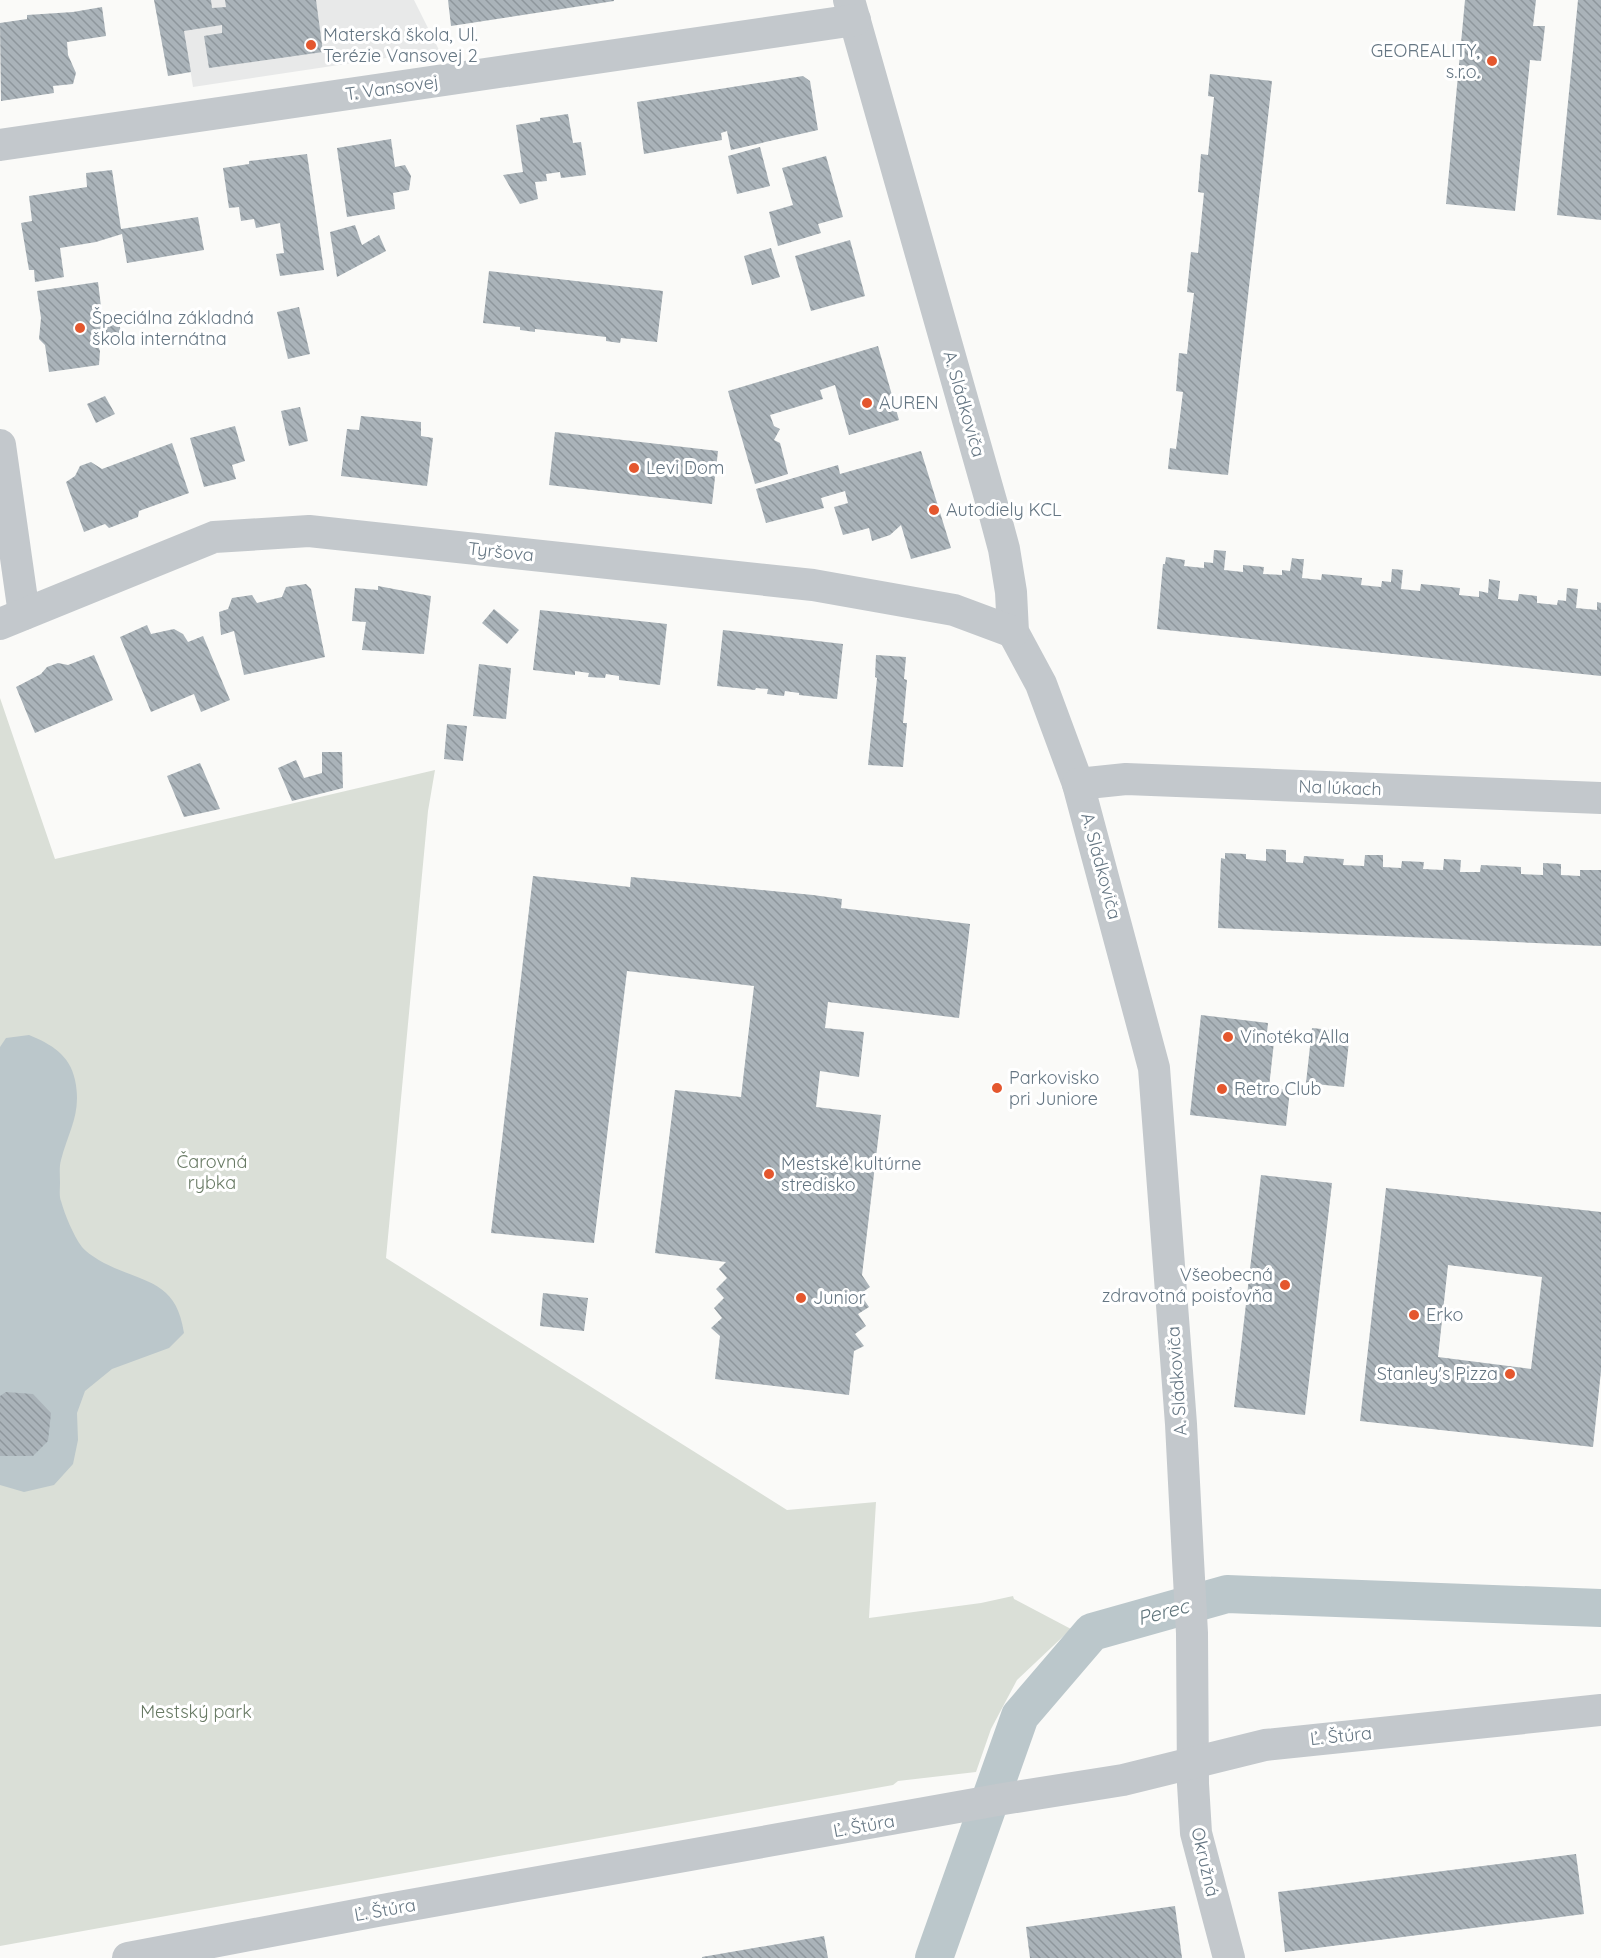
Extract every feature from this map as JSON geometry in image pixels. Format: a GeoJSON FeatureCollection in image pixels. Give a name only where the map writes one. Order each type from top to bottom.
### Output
{"type":"FeatureCollection","features":[{"type":"Feature","properties":{"kind":"street","name":"T. Vansovej"},"geometry":{"type":"LineString","coordinates":[[0,145],[852,10]]}},
{"type":"Feature","properties":{"kind":"street","name":"A. Sládkoviča"},"geometry":{"type":"LineString","coordinates":[[852,10],[1004,549],[1011,592],[1013,632],[1041,684],[1083,797],[1154,1068],[1181,1424],[1190,1582],[1193,1764]]}},
{"type":"Feature","properties":{"kind":"street"},"geometry":{"type":"LineString","coordinates":[[0,445],[12,619]]}},
{"type":"Feature","properties":{"kind":"street","name":"Tyršova"},"geometry":{"type":"LineString","coordinates":[[12,619],[214,537],[309,531],[813,585],[954,610],[1013,632]]}},
{"type":"Feature","properties":{"kind":"street","name":"Na lúkach"},"geometry":{"type":"LineString","coordinates":[[1083,797],[1126,779],[1601,798]]}},
{"type":"Feature","properties":{"kind":"street","name":"Ľ. Štúra"},"geometry":{"type":"LineString","coordinates":[[128,1958],[377,1911],[1004,1799],[1124,1780],[1265,1745],[1601,1710]]}},
{"type":"Feature","properties":{"kind":"street","name":"Okružná"},"geometry":{"type":"LineString","coordinates":[[1193,1764],[1196,1833],[1229,1958]]}},
{"type":"Feature","properties":{"kind":"shaded area","name":"Materská škola, Ul. Terézie Vansovej 2"},"geometry":{"type":"Polygon","coordinates":[[[179,0],[414,0],[439,50],[193,87],[179,0]]]}},
{"type":"Feature","properties":{"kind":"shaded area"},"geometry":{"type":"Polygon","coordinates":[[[29,1035],[45,1042],[64,1057],[75,1080],[76,1112],[60,1163],[60,1199],[75,1237],[89,1254],[98,1260],[146,1280],[166,1293],[180,1316],[184,1333],[169,1348],[112,1369],[85,1391],[77,1413],[78,1440],[73,1464],[54,1485],[24,1492],[0,1485],[0,1047],[6,1038],[29,1035]]]}},
{"type":"Feature","properties":{"kind":"green space"},"geometry":{"type":"Polygon","coordinates":[[[0,698],[55,859],[435,770],[428,811],[386,1258],[787,1510],[876,1502],[869,1618],[981,1603],[1013,1596],[1014,1599],[1071,1629],[1017,1680],[991,1729],[976,1772],[898,1781],[893,1785],[0,1946],[0,698]]]}},
{"type":"Feature","properties":{"kind":"building"},"geometry":{"type":"Polygon","coordinates":[[[154,0],[211,0],[212,8],[226,7],[225,0],[316,0],[323,52],[209,68],[204,36],[222,33],[222,25],[184,31],[191,72],[168,76],[154,0]]]}},
{"type":"Feature","properties":{"kind":"building"},"geometry":{"type":"Polygon","coordinates":[[[448,0],[614,0],[614,1],[451,26],[448,0]]]}},
{"type":"Feature","properties":{"kind":"building"},"geometry":{"type":"Polygon","coordinates":[[[1465,0],[1536,0],[1533,26],[1545,26],[1541,61],[1530,60],[1515,211],[1446,204],[1465,0]]]}},
{"type":"Feature","properties":{"kind":"building"},"geometry":{"type":"Polygon","coordinates":[[[1578,0],[1601,0],[1601,220],[1557,215],[1578,0]]]}},
{"type":"Feature","properties":{"kind":"building"},"geometry":{"type":"Polygon","coordinates":[[[102,7],[106,36],[67,42],[68,55],[76,73],[73,84],[53,86],[54,93],[1,101],[0,23],[27,19],[27,15],[73,12],[102,7]]]}},
{"type":"Feature","properties":{"kind":"building"},"geometry":{"type":"Polygon","coordinates":[[[1210,74],[1272,81],[1228,475],[1168,469],[1170,448],[1176,449],[1183,392],[1176,391],[1179,353],[1187,354],[1194,293],[1187,292],[1191,252],[1198,253],[1204,193],[1198,192],[1201,154],[1208,155],[1214,97],[1208,96],[1210,74]]]}},
{"type":"Feature","properties":{"kind":"building"},"geometry":{"type":"Polygon","coordinates":[[[803,76],[810,81],[818,130],[731,150],[727,131],[721,133],[722,140],[644,154],[637,102],[803,76]]]}},
{"type":"Feature","properties":{"kind":"building"},"geometry":{"type":"Polygon","coordinates":[[[568,114],[573,143],[581,142],[586,175],[561,178],[560,172],[546,174],[547,181],[535,182],[538,199],[520,204],[503,175],[523,172],[516,125],[540,121],[540,118],[568,114]]]}},
{"type":"Feature","properties":{"kind":"building"},"geometry":{"type":"Polygon","coordinates":[[[391,139],[395,167],[405,165],[411,176],[409,190],[393,193],[395,209],[347,217],[337,148],[391,139]]]}},
{"type":"Feature","properties":{"kind":"building"},"geometry":{"type":"Polygon","coordinates":[[[760,147],[770,186],[737,194],[728,156],[760,147]]]}},
{"type":"Feature","properties":{"kind":"building"},"geometry":{"type":"Polygon","coordinates":[[[307,154],[324,270],[280,276],[276,254],[284,253],[280,223],[256,228],[254,219],[241,221],[239,207],[229,208],[223,168],[249,164],[249,161],[307,154]]]}},
{"type":"Feature","properties":{"kind":"building"},"geometry":{"type":"Polygon","coordinates":[[[826,156],[843,217],[818,224],[821,233],[778,246],[769,212],[793,205],[782,168],[826,156]]]}},
{"type":"Feature","properties":{"kind":"building"},"geometry":{"type":"Polygon","coordinates":[[[112,170],[121,229],[198,217],[204,250],[127,263],[122,234],[96,242],[60,248],[64,277],[35,282],[34,270],[29,270],[21,223],[32,221],[29,196],[87,187],[86,173],[112,170]]]}},
{"type":"Feature","properties":{"kind":"building"},"geometry":{"type":"Polygon","coordinates":[[[355,225],[362,245],[379,235],[386,251],[337,277],[330,232],[355,225]]]}},
{"type":"Feature","properties":{"kind":"building"},"geometry":{"type":"Polygon","coordinates":[[[850,240],[865,296],[811,311],[795,256],[850,240]]]}},
{"type":"Feature","properties":{"kind":"building"},"geometry":{"type":"Polygon","coordinates":[[[771,248],[780,277],[752,285],[744,256],[771,248]]]}},
{"type":"Feature","properties":{"kind":"building"},"geometry":{"type":"Polygon","coordinates":[[[489,271],[663,291],[657,342],[621,338],[620,343],[606,341],[606,337],[535,329],[535,332],[520,330],[520,327],[483,323],[489,271]]]}},
{"type":"Feature","properties":{"kind":"building","name":"Špeciálna základná škola internátna"},"geometry":{"type":"Polygon","coordinates":[[[98,282],[103,323],[119,322],[121,333],[94,336],[100,351],[99,365],[49,372],[45,345],[39,339],[41,318],[37,291],[98,282]]]}},
{"type":"Feature","properties":{"kind":"building"},"geometry":{"type":"Polygon","coordinates":[[[299,307],[310,354],[288,359],[277,312],[299,307]]]}},
{"type":"Feature","properties":{"kind":"building"},"geometry":{"type":"Polygon","coordinates":[[[878,346],[899,420],[849,435],[835,385],[820,390],[823,399],[770,415],[774,426],[780,429],[774,440],[780,443],[788,474],[755,484],[728,391],[878,346]]]}},
{"type":"Feature","properties":{"kind":"building"},"geometry":{"type":"Polygon","coordinates":[[[105,396],[115,414],[96,423],[87,404],[105,396]]]}},
{"type":"Feature","properties":{"kind":"building"},"geometry":{"type":"Polygon","coordinates":[[[300,407],[308,441],[289,446],[281,411],[300,407]]]}},
{"type":"Feature","properties":{"kind":"building"},"geometry":{"type":"Polygon","coordinates":[[[361,416],[421,422],[421,436],[433,438],[427,486],[341,476],[347,429],[359,430],[361,416]]]}},
{"type":"Feature","properties":{"kind":"building"},"geometry":{"type":"Polygon","coordinates":[[[235,426],[245,461],[232,465],[236,479],[204,487],[190,438],[235,426]]]}},
{"type":"Feature","properties":{"kind":"building","name":"Levi Dom"},"geometry":{"type":"Polygon","coordinates":[[[555,432],[718,451],[712,504],[549,485],[555,432]]]}},
{"type":"Feature","properties":{"kind":"building"},"geometry":{"type":"Polygon","coordinates":[[[172,443],[189,493],[139,511],[138,517],[109,528],[105,524],[84,532],[66,482],[75,476],[80,466],[91,462],[102,469],[172,443]]]}},
{"type":"Feature","properties":{"kind":"building"},"geometry":{"type":"Polygon","coordinates":[[[921,451],[951,548],[911,559],[901,525],[890,535],[872,541],[869,528],[843,535],[834,507],[848,503],[845,491],[821,498],[824,508],[766,523],[756,489],[838,465],[840,474],[921,451]]]}},
{"type":"Feature","properties":{"kind":"building"},"geometry":{"type":"Polygon","coordinates":[[[1214,550],[1226,551],[1224,570],[1243,572],[1243,565],[1264,567],[1263,574],[1282,575],[1282,570],[1290,571],[1292,558],[1304,559],[1302,578],[1321,580],[1322,574],[1362,578],[1361,585],[1381,587],[1382,581],[1391,582],[1392,569],[1403,570],[1401,589],[1420,591],[1421,584],[1460,588],[1459,595],[1479,597],[1479,591],[1488,593],[1489,579],[1500,581],[1498,599],[1518,601],[1519,594],[1537,596],[1537,603],[1557,605],[1558,600],[1566,601],[1567,588],[1578,589],[1576,608],[1597,610],[1597,602],[1601,603],[1601,676],[1157,629],[1163,564],[1165,564],[1166,557],[1185,560],[1184,566],[1204,568],[1204,562],[1213,563],[1214,550]]]}},
{"type":"Feature","properties":{"kind":"building"},"geometry":{"type":"Polygon","coordinates":[[[306,584],[311,589],[325,657],[244,675],[234,631],[221,635],[219,612],[228,609],[232,598],[252,595],[257,603],[282,597],[286,587],[306,584]]]}},
{"type":"Feature","properties":{"kind":"building"},"geometry":{"type":"Polygon","coordinates":[[[378,586],[431,596],[424,654],[362,650],[366,622],[352,621],[355,588],[378,590],[378,586]]]}},
{"type":"Feature","properties":{"kind":"building"},"geometry":{"type":"Polygon","coordinates":[[[494,609],[519,630],[507,644],[482,623],[494,609]]]}},
{"type":"Feature","properties":{"kind":"building"},"geometry":{"type":"Polygon","coordinates":[[[540,610],[667,624],[660,685],[619,680],[619,676],[606,674],[605,678],[588,677],[589,673],[575,671],[575,675],[533,670],[540,610]]]}},
{"type":"Feature","properties":{"kind":"building"},"geometry":{"type":"Polygon","coordinates":[[[147,625],[151,634],[174,629],[183,634],[188,642],[203,636],[230,700],[201,712],[194,694],[151,712],[120,637],[147,625]]]}},
{"type":"Feature","properties":{"kind":"building"},"geometry":{"type":"Polygon","coordinates":[[[723,630],[843,644],[837,699],[799,695],[799,693],[785,691],[784,696],[767,694],[768,689],[717,686],[723,630]]]}},
{"type":"Feature","properties":{"kind":"building"},"geometry":{"type":"Polygon","coordinates":[[[94,655],[113,700],[35,733],[16,687],[41,674],[47,667],[58,663],[68,665],[94,655]]]}},
{"type":"Feature","properties":{"kind":"building"},"geometry":{"type":"Polygon","coordinates":[[[876,655],[906,657],[904,679],[907,680],[903,723],[907,723],[903,767],[868,765],[877,678],[875,677],[876,655]]]}},
{"type":"Feature","properties":{"kind":"building"},"geometry":{"type":"Polygon","coordinates":[[[479,664],[511,668],[506,719],[473,716],[479,664]]]}},
{"type":"Feature","properties":{"kind":"building"},"geometry":{"type":"Polygon","coordinates":[[[447,724],[467,726],[463,761],[444,759],[447,724]]]}},
{"type":"Feature","properties":{"kind":"building"},"geometry":{"type":"Polygon","coordinates":[[[322,752],[342,752],[343,788],[292,801],[278,768],[296,760],[304,778],[322,773],[322,752]]]}},
{"type":"Feature","properties":{"kind":"building"},"geometry":{"type":"Polygon","coordinates":[[[200,763],[220,809],[184,817],[167,776],[200,763]]]}},
{"type":"Feature","properties":{"kind":"building"},"geometry":{"type":"Polygon","coordinates":[[[1266,849],[1286,850],[1286,862],[1303,863],[1304,856],[1344,859],[1343,865],[1364,866],[1365,855],[1383,855],[1383,867],[1401,868],[1402,861],[1424,862],[1423,869],[1443,870],[1444,859],[1461,860],[1460,872],[1480,872],[1481,865],[1521,867],[1521,874],[1543,875],[1543,863],[1561,864],[1561,875],[1580,876],[1580,870],[1601,870],[1601,946],[1218,928],[1221,858],[1225,859],[1225,853],[1246,854],[1246,859],[1266,861],[1266,849]]]}},
{"type":"Feature","properties":{"kind":"building","name":"Mestské kultúrne stredisko"},"geometry":{"type":"Polygon","coordinates":[[[533,876],[630,887],[631,877],[813,895],[842,899],[841,908],[970,924],[959,1018],[828,1002],[825,1028],[864,1032],[859,1077],[820,1071],[816,1107],[881,1115],[862,1275],[870,1287],[860,1294],[869,1307],[858,1314],[866,1326],[855,1334],[864,1346],[854,1351],[849,1395],[715,1379],[720,1336],[711,1328],[722,1318],[714,1308],[724,1298],[716,1289],[727,1278],[719,1269],[726,1262],[655,1253],[675,1090],[741,1097],[754,986],[627,971],[594,1243],[491,1233],[533,876]]]}},
{"type":"Feature","properties":{"kind":"building"},"geometry":{"type":"Polygon","coordinates":[[[1201,1015],[1268,1023],[1267,1032],[1275,1033],[1269,1087],[1290,1090],[1286,1126],[1190,1115],[1201,1015]]]}},
{"type":"Feature","properties":{"kind":"building"},"geometry":{"type":"Polygon","coordinates":[[[1312,1028],[1350,1032],[1344,1087],[1306,1083],[1312,1028]]]}},
{"type":"Feature","properties":{"kind":"building"},"geometry":{"type":"Polygon","coordinates":[[[1261,1175],[1332,1183],[1305,1415],[1234,1407],[1261,1175]]]}},
{"type":"Feature","properties":{"kind":"building"},"geometry":{"type":"Polygon","coordinates":[[[1386,1188],[1601,1212],[1601,1371],[1593,1447],[1360,1421],[1386,1188]],[[1448,1265],[1438,1357],[1531,1369],[1542,1277],[1448,1265]]]}},
{"type":"Feature","properties":{"kind":"building"},"geometry":{"type":"Polygon","coordinates":[[[543,1293],[588,1298],[584,1331],[540,1326],[543,1293]]]}},
{"type":"Feature","properties":{"kind":"building"},"geometry":{"type":"Polygon","coordinates":[[[6,1392],[33,1394],[51,1413],[48,1441],[33,1456],[0,1456],[0,1396],[6,1392]]]}},
{"type":"Feature","properties":{"kind":"building"},"geometry":{"type":"Polygon","coordinates":[[[1576,1854],[1584,1914],[1285,1952],[1278,1892],[1576,1854]]]}},
{"type":"Feature","properties":{"kind":"building"},"geometry":{"type":"Polygon","coordinates":[[[1175,1906],[1182,1958],[1030,1958],[1026,1927],[1175,1906]]]}},
{"type":"Feature","properties":{"kind":"building"},"geometry":{"type":"Polygon","coordinates":[[[824,1936],[828,1958],[702,1958],[702,1957],[824,1936]]]}},
{"type":"Feature","properties":{"kind":"waterway","name":"Perec"},"geometry":{"type":"LineString","coordinates":[[934,1958],[1020,1716],[1092,1632],[1227,1594],[1601,1608]]}},
{"type":"Feature","properties":{"kind":"place","name":"Materská škola, Ul. Terézie Vansovej 2"},"geometry":{"type":"Point","coordinates":[311,45]}},
{"type":"Feature","properties":{"kind":"place","name":"GEOREALITY, s.r.o."},"geometry":{"type":"Point","coordinates":[1492,61]}},
{"type":"Feature","properties":{"kind":"place","name":"Špeciálna základná škola internátna"},"geometry":{"type":"Point","coordinates":[80,328]}},
{"type":"Feature","properties":{"kind":"place","name":"AUREN"},"geometry":{"type":"Point","coordinates":[867,403]}},
{"type":"Feature","properties":{"kind":"place","name":"Levi Dom"},"geometry":{"type":"Point","coordinates":[634,468]}},
{"type":"Feature","properties":{"kind":"place","name":"Autodiely KCL"},"geometry":{"type":"Point","coordinates":[934,510]}},
{"type":"Feature","properties":{"kind":"place","name":"Vinotéka Alla"},"geometry":{"type":"Point","coordinates":[1228,1037]}},
{"type":"Feature","properties":{"kind":"place","name":"Parkovisko pri Juniore"},"geometry":{"type":"Point","coordinates":[997,1088]}},
{"type":"Feature","properties":{"kind":"place","name":"Retro Club"},"geometry":{"type":"Point","coordinates":[1222,1089]}},
{"type":"Feature","properties":{"kind":"place","name":"Mestské kultúrne stredisko"},"geometry":{"type":"Point","coordinates":[769,1174]}},
{"type":"Feature","properties":{"kind":"place","name":"Všeobecná zdravotná poisťovňa"},"geometry":{"type":"Point","coordinates":[1285,1285]}},
{"type":"Feature","properties":{"kind":"place","name":"Junior"},"geometry":{"type":"Point","coordinates":[801,1298]}},
{"type":"Feature","properties":{"kind":"place","name":"Erko"},"geometry":{"type":"Point","coordinates":[1414,1315]}},
{"type":"Feature","properties":{"kind":"place","name":"Stanley's Pizza"},"geometry":{"type":"Point","coordinates":[1510,1374]}},
{"type":"Feature","properties":{"kind":"park label","name":"Čarovná rybka"},"geometry":{"type":"Point","coordinates":[212,1172]}},
{"type":"Feature","properties":{"kind":"park label","name":"Mestský park"},"geometry":{"type":"Point","coordinates":[196,1712]}}]}
